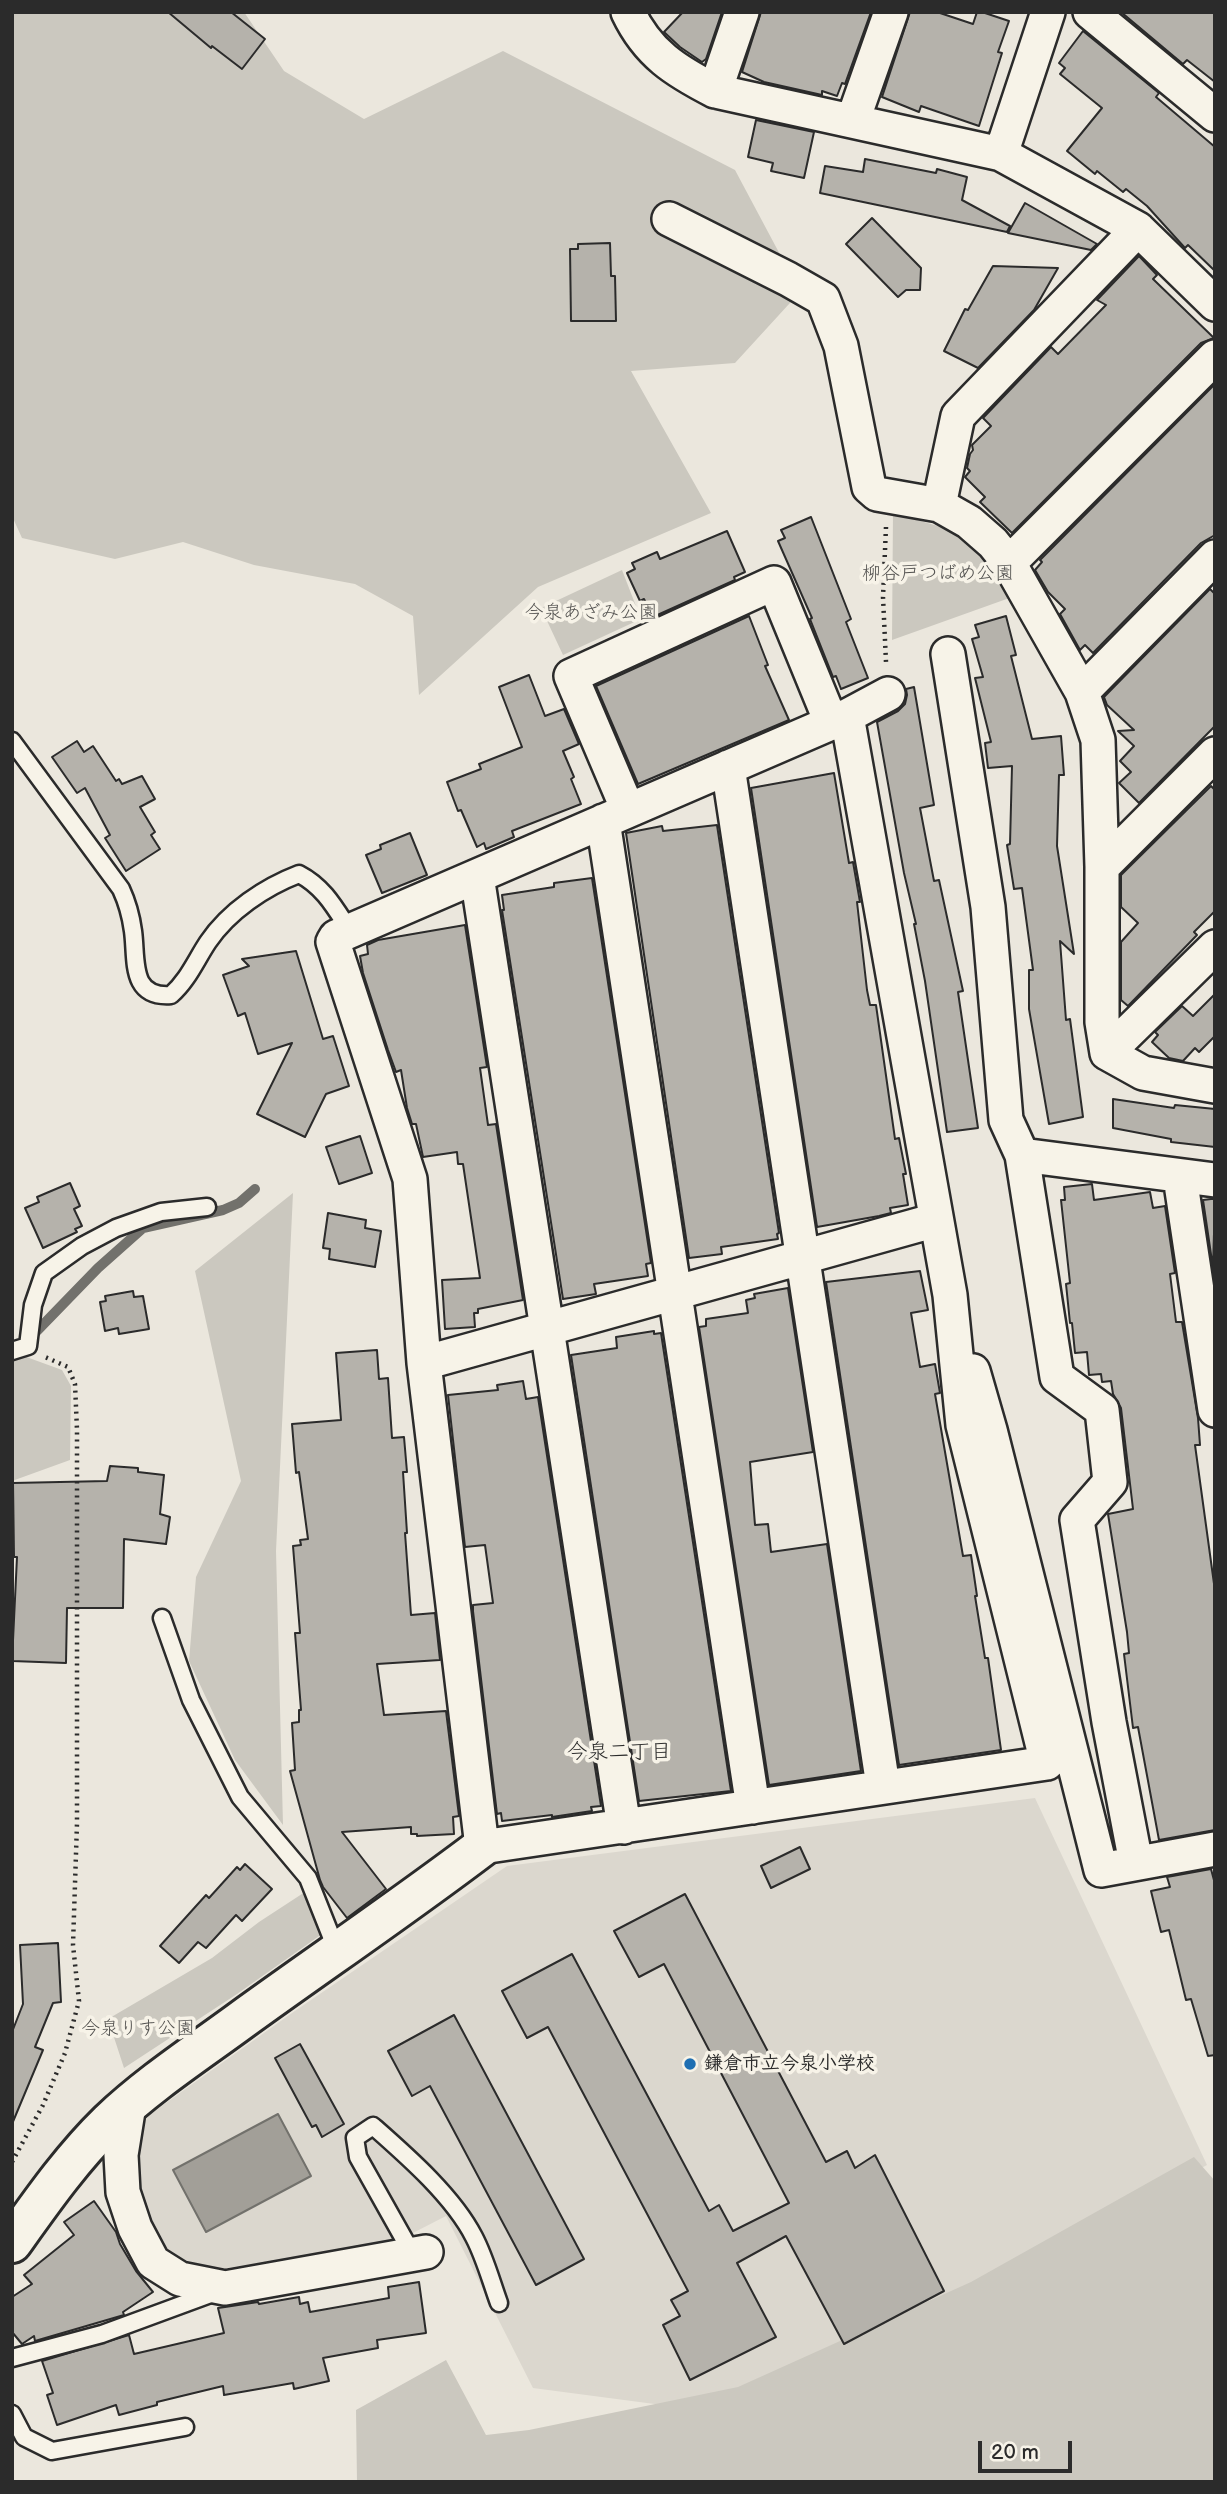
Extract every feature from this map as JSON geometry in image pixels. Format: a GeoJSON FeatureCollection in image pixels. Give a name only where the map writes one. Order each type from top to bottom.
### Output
{"type":"FeatureCollection","features":[{"type":"Feature","properties":{"kind":"street"},"geometry":{"type":"LineString","coordinates":[[628,12],[637,30],[654,52],[679,73],[715,91],[764,104],[853,120],[1001,154],[1138,229],[1215,304]]}},
{"type":"Feature","properties":{"kind":"street"},"geometry":{"type":"LineString","coordinates":[[715,91],[742,12]]}},
{"type":"Feature","properties":{"kind":"street"},"geometry":{"type":"LineString","coordinates":[[853,120],[891,12]]}},
{"type":"Feature","properties":{"kind":"street"},"geometry":{"type":"LineString","coordinates":[[1001,154],[1048,12]]}},
{"type":"Feature","properties":{"kind":"street"},"geometry":{"type":"LineString","coordinates":[[1090,12],[1215,115]]}},
{"type":"Feature","properties":{"kind":"street"},"geometry":{"type":"LineString","coordinates":[[669,219],[823,299],[841,346],[869,487],[877,494],[939,505],[969,522],[993,543],[1009,563],[1082,692],[1098,740],[1102,867],[1102,1022],[1107,1053]]}},
{"type":"Feature","properties":{"kind":"street"},"geometry":{"type":"LineString","coordinates":[[939,505],[958,416],[1138,229]]}},
{"type":"Feature","properties":{"kind":"street"},"geometry":{"type":"LineString","coordinates":[[1009,563],[1215,357]]}},
{"type":"Feature","properties":{"kind":"street"},"geometry":{"type":"LineString","coordinates":[[1082,692],[1215,557]]}},
{"type":"Feature","properties":{"kind":"street"},"geometry":{"type":"LineString","coordinates":[[12,2243],[54,2185],[108,2123],[153,2084],[482,1847],[624,1827],[753,1807],[883,1786],[1047,1763],[963,1425],[950,1295],[839,719],[774,583],[570,676],[616,815],[676,1293],[753,1807]]}},
{"type":"Feature","properties":{"kind":"street"},"geometry":{"type":"LineString","coordinates":[[948,654],[988,907],[1006,1120],[1022,1155],[1057,1377],[1102,1410],[1110,1482],[1077,1520],[1109,1722],[1136,1863]]}},
{"type":"Feature","properties":{"kind":"street"},"geometry":{"type":"LineString","coordinates":[[482,1847],[424,1363],[410,1179],[333,942],[336,937],[839,719],[888,694]]}},
{"type":"Feature","properties":{"kind":"street"},"geometry":{"type":"LineString","coordinates":[[1102,867],[1213,758]]}},
{"type":"Feature","properties":{"kind":"street"},"geometry":{"type":"LineString","coordinates":[[728,767],[883,1786]]}},
{"type":"Feature","properties":{"kind":"street"},"geometry":{"type":"LineString","coordinates":[[477,876],[624,1827]]}},
{"type":"Feature","properties":{"kind":"street"},"geometry":{"type":"LineString","coordinates":[[1107,1053],[1215,947]]}},
{"type":"Feature","properties":{"kind":"street"},"geometry":{"type":"LineString","coordinates":[[1107,1053],[1143,1073],[1215,1086]]}},
{"type":"Feature","properties":{"kind":"street"},"geometry":{"type":"LineString","coordinates":[[1022,1155],[1215,1180]]}},
{"type":"Feature","properties":{"kind":"street"},"geometry":{"type":"LineString","coordinates":[[1180,1177],[1215,1410]]}},
{"type":"Feature","properties":{"kind":"street"},"geometry":{"type":"LineString","coordinates":[[424,1363],[936,1220]]}},
{"type":"Feature","properties":{"kind":"street"},"geometry":{"type":"LineString","coordinates":[[950,1295],[990,1430],[1101,1870],[1215,1849]]}},
{"type":"Feature","properties":{"kind":"street"},"geometry":{"type":"LineString","coordinates":[[129,2105],[121,2155],[124,2192],[135,2228],[153,2262],[180,2279],[225,2288],[420,2253]]}},
{"type":"Feature","properties":{"kind":"lane"},"geometry":{"type":"LineString","coordinates":[[12,741],[121,889],[133,930],[137,975],[141,984],[150,992],[160,996],[171,995],[186,979],[210,940],[230,918],[253,899],[299,874],[316,884],[331,901],[350,931]]}},
{"type":"Feature","properties":{"kind":"lane"},"geometry":{"type":"LineString","coordinates":[[20,1348],[44,1273],[82,1246],[116,1228],[161,1212],[207,1207]]}},
{"type":"Feature","properties":{"kind":"lane"},"geometry":{"type":"LineString","coordinates":[[162,1618],[191,1700],[240,1797],[308,1878],[337,1951]]}},
{"type":"Feature","properties":{"kind":"lane"},"geometry":{"type":"LineString","coordinates":[[420,2253],[358,2157],[355,2138],[373,2126],[403,2152],[451,2204],[474,2237],[499,2303]]}},
{"type":"Feature","properties":{"kind":"lane"},"geometry":{"type":"LineString","coordinates":[[12,2358],[102,2334],[197,2301],[225,2288]]}},
{"type":"Feature","properties":{"kind":"lane"},"geometry":{"type":"LineString","coordinates":[[12,2414],[24,2437],[52,2451],[185,2427]]}},
{"type":"Feature","properties":{"kind":"path"},"geometry":{"type":"LineString","coordinates":[[887,495],[883,597],[888,694]]}},
{"type":"Feature","properties":{"kind":"path"},"geometry":{"type":"LineString","coordinates":[[12,2162],[43,2105],[65,2053],[79,2001],[73,1945],[79,1622],[79,1482],[75,1384],[68,1367],[20,1348]]}},
{"type":"Feature","properties":{"kind":"shaded area","name":"鎌倉市立今泉小学校"},"geometry":{"type":"Polygon","coordinates":[[[1035,1798],[1207,2165],[738,2415],[533,2388],[446,2216],[407,2236],[336,2251],[221,2269],[175,2258],[153,2234],[141,2204],[135,2163],[136,2137],[149,2115],[507,1866],[1035,1798]]]}},
{"type":"Feature","properties":{"kind":"shaded area"},"geometry":{"type":"Polygon","coordinates":[[[278,2114],[311,2176],[206,2232],[173,2170],[278,2114]]]}},
{"type":"Feature","properties":{"kind":"green space"},"geometry":{"type":"Polygon","coordinates":[[[12,12],[244,12],[284,71],[364,119],[503,51],[735,170],[800,292],[735,363],[631,371],[711,513],[538,587],[419,695],[413,616],[355,584],[254,565],[183,542],[115,559],[22,538],[12,516],[12,12]]]}},
{"type":"Feature","properties":{"kind":"green space","name":"柳谷戸つばめ公園"},"geometry":{"type":"Polygon","coordinates":[[[893,513],[969,535],[1015,596],[892,640],[893,513]]]}},
{"type":"Feature","properties":{"kind":"green space","name":"今泉あざみ公園"},"geometry":{"type":"Polygon","coordinates":[[[622,570],[641,619],[563,655],[541,608],[622,570]]]}},
{"type":"Feature","properties":{"kind":"green space"},"geometry":{"type":"Polygon","coordinates":[[[293,1193],[276,1551],[283,1825],[235,1760],[189,1661],[196,1577],[241,1481],[195,1271],[293,1193]]]}},
{"type":"Feature","properties":{"kind":"green space"},"geometry":{"type":"Polygon","coordinates":[[[21,1355],[62,1370],[71,1386],[70,1460],[12,1481],[12,1358],[21,1355]]]}},
{"type":"Feature","properties":{"kind":"green space","name":"今泉りす公園"},"geometry":{"type":"Polygon","coordinates":[[[308,1890],[322,1934],[124,2068],[108,2019],[212,1958],[259,1922],[308,1890]]]}},
{"type":"Feature","properties":{"kind":"green space"},"geometry":{"type":"Polygon","coordinates":[[[1194,2157],[1215,2181],[1215,2482],[357,2482],[356,2410],[446,2360],[486,2435],[529,2430],[738,2387],[971,2282],[1194,2157]]]}},
{"type":"Feature","properties":{"kind":"building"},"geometry":{"type":"Polygon","coordinates":[[[168,12],[231,12],[265,39],[242,69],[212,46],[211,48],[168,12]]]}},
{"type":"Feature","properties":{"kind":"building"},"geometry":{"type":"Polygon","coordinates":[[[683,12],[722,12],[706,59],[702,62],[664,32],[683,12]]]}},
{"type":"Feature","properties":{"kind":"building"},"geometry":{"type":"Polygon","coordinates":[[[761,12],[871,12],[845,84],[842,83],[837,96],[764,82],[742,72],[761,12]]]}},
{"type":"Feature","properties":{"kind":"building"},"geometry":{"type":"Polygon","coordinates":[[[910,12],[937,12],[973,24],[977,12],[982,12],[1009,21],[979,126],[921,106],[919,112],[882,97],[910,12]]]}},
{"type":"Feature","properties":{"kind":"building"},"geometry":{"type":"Polygon","coordinates":[[[1121,12],[1215,12],[1215,82],[1187,60],[1183,64],[1121,12]]]}},
{"type":"Feature","properties":{"kind":"building"},"geometry":{"type":"Polygon","coordinates":[[[1083,31],[1159,93],[1156,97],[1215,147],[1215,271],[1188,245],[1185,248],[1147,206],[1126,189],[1123,192],[1097,171],[1095,174],[1067,151],[1102,108],[1060,74],[1065,68],[1059,63],[1083,31]]]}},
{"type":"Feature","properties":{"kind":"building"},"geometry":{"type":"Polygon","coordinates":[[[756,120],[814,132],[804,178],[771,171],[773,163],[748,157],[756,120]]]}},
{"type":"Feature","properties":{"kind":"building"},"geometry":{"type":"Polygon","coordinates":[[[865,159],[936,173],[937,169],[967,177],[962,200],[1010,226],[1007,232],[820,193],[825,166],[863,172],[865,159]]]}},
{"type":"Feature","properties":{"kind":"building"},"geometry":{"type":"Polygon","coordinates":[[[1025,203],[1097,244],[1091,250],[1008,233],[1025,203]]]}},
{"type":"Feature","properties":{"kind":"building"},"geometry":{"type":"Polygon","coordinates":[[[872,218],[921,268],[920,290],[906,290],[898,297],[846,244],[872,218]]]}},
{"type":"Feature","properties":{"kind":"building"},"geometry":{"type":"Polygon","coordinates":[[[610,243],[611,276],[615,276],[616,321],[571,321],[570,249],[578,249],[578,244],[610,243]]]}},
{"type":"Feature","properties":{"kind":"building"},"geometry":{"type":"Polygon","coordinates":[[[1139,256],[1157,275],[1153,279],[1214,338],[1201,343],[1012,533],[980,502],[985,497],[965,477],[970,471],[967,468],[972,445],[991,426],[983,418],[1051,347],[1058,354],[1106,305],[1097,300],[1139,256]]]}},
{"type":"Feature","properties":{"kind":"building"},"geometry":{"type":"Polygon","coordinates":[[[993,266],[1058,268],[1034,310],[978,368],[944,351],[965,309],[968,310],[993,266]]]}},
{"type":"Feature","properties":{"kind":"building"},"geometry":{"type":"Polygon","coordinates":[[[1215,384],[1215,535],[1201,543],[1093,653],[1085,645],[1080,650],[1060,614],[1065,609],[1048,592],[1035,570],[1042,562],[1040,560],[1215,384]]]}},
{"type":"Feature","properties":{"kind":"building"},"geometry":{"type":"Polygon","coordinates":[[[811,517],[851,619],[846,622],[868,678],[841,689],[836,676],[833,677],[810,619],[812,618],[778,541],[785,538],[781,530],[811,517]]]}},
{"type":"Feature","properties":{"kind":"building"},"geometry":{"type":"Polygon","coordinates":[[[727,531],[745,572],[734,577],[735,580],[653,617],[644,599],[640,601],[627,573],[635,569],[632,563],[657,552],[660,559],[727,531]]]}},
{"type":"Feature","properties":{"kind":"building"},"geometry":{"type":"Polygon","coordinates":[[[1210,589],[1215,594],[1215,726],[1139,803],[1119,783],[1131,772],[1120,761],[1134,746],[1118,731],[1134,730],[1107,705],[1104,697],[1210,589]]]}},
{"type":"Feature","properties":{"kind":"building"},"geometry":{"type":"Polygon","coordinates":[[[749,616],[768,665],[765,666],[789,720],[638,784],[596,686],[749,616]]]}},
{"type":"Feature","properties":{"kind":"building"},"geometry":{"type":"Polygon","coordinates":[[[1006,616],[1016,655],[1011,656],[1032,739],[1061,736],[1064,775],[1059,775],[1057,846],[1074,954],[1060,941],[1066,1020],[1070,1019],[1083,1117],[1049,1124],[1029,1009],[1029,970],[1033,970],[1022,888],[1014,889],[1007,845],[1010,844],[1012,766],[988,768],[985,743],[991,742],[975,678],[983,677],[972,639],[979,637],[975,625],[1006,616]]]}},
{"type":"Feature","properties":{"kind":"building"},"geometry":{"type":"Polygon","coordinates":[[[529,675],[545,716],[564,709],[579,744],[563,751],[581,804],[512,831],[514,837],[486,849],[484,843],[477,847],[461,810],[458,811],[447,782],[481,769],[479,764],[522,747],[499,687],[529,675]]]}},
{"type":"Feature","properties":{"kind":"building"},"geometry":{"type":"Polygon","coordinates":[[[914,687],[934,805],[920,808],[934,881],[939,880],[963,991],[958,992],[978,1128],[947,1132],[916,924],[904,873],[877,722],[898,711],[905,704],[906,689],[914,687]]]}},
{"type":"Feature","properties":{"kind":"building"},"geometry":{"type":"Polygon","coordinates":[[[77,741],[84,752],[93,746],[116,781],[119,779],[122,784],[142,776],[155,799],[140,807],[155,832],[151,835],[160,849],[126,871],[105,838],[110,835],[85,788],[77,793],[52,757],[77,741]]]}},
{"type":"Feature","properties":{"kind":"building"},"geometry":{"type":"Polygon","coordinates":[[[834,773],[849,863],[853,862],[860,902],[857,902],[867,990],[870,1005],[876,1005],[895,1139],[899,1138],[906,1174],[903,1174],[908,1205],[890,1208],[891,1213],[879,1216],[817,1227],[751,788],[834,773]]]}},
{"type":"Feature","properties":{"kind":"building"},"geometry":{"type":"Polygon","coordinates":[[[1211,786],[1215,790],[1215,911],[1194,932],[1197,935],[1128,1006],[1121,1000],[1121,942],[1138,923],[1121,907],[1121,875],[1211,786]]]}},
{"type":"Feature","properties":{"kind":"building"},"geometry":{"type":"Polygon","coordinates":[[[717,825],[779,1233],[778,1239],[721,1247],[722,1254],[689,1258],[626,833],[662,826],[663,831],[717,825]]]}},
{"type":"Feature","properties":{"kind":"building"},"geometry":{"type":"Polygon","coordinates":[[[410,833],[427,875],[382,893],[366,855],[381,849],[380,845],[410,833]]]}},
{"type":"Feature","properties":{"kind":"building"},"geometry":{"type":"Polygon","coordinates":[[[592,878],[651,1263],[646,1264],[648,1276],[594,1284],[596,1294],[563,1299],[502,910],[502,895],[554,887],[554,883],[592,878]]]}},
{"type":"Feature","properties":{"kind":"building"},"geometry":{"type":"Polygon","coordinates":[[[465,925],[487,1067],[480,1068],[488,1125],[496,1124],[523,1300],[478,1309],[478,1313],[474,1313],[475,1327],[445,1329],[442,1280],[480,1278],[463,1164],[458,1164],[457,1152],[423,1157],[416,1124],[412,1124],[407,1108],[401,1070],[396,1072],[388,1050],[360,956],[368,954],[367,945],[378,940],[465,925]]]}},
{"type":"Feature","properties":{"kind":"building"},"geometry":{"type":"Polygon","coordinates":[[[296,951],[323,1039],[333,1036],[349,1086],[326,1094],[305,1137],[257,1114],[292,1043],[258,1054],[245,1013],[238,1016],[223,975],[249,966],[242,959],[296,951]]]}},
{"type":"Feature","properties":{"kind":"building"},"geometry":{"type":"Polygon","coordinates":[[[1215,994],[1215,1036],[1199,1052],[1195,1048],[1183,1061],[1169,1058],[1152,1042],[1158,1035],[1155,1032],[1182,1006],[1193,1016],[1215,994]]]}},
{"type":"Feature","properties":{"kind":"building"},"geometry":{"type":"Polygon","coordinates":[[[1113,1099],[1174,1108],[1175,1105],[1215,1109],[1215,1147],[1171,1142],[1171,1139],[1113,1128],[1113,1099]]]}},
{"type":"Feature","properties":{"kind":"building"},"geometry":{"type":"Polygon","coordinates":[[[360,1136],[372,1173],[339,1184],[326,1147],[360,1136]]]}},
{"type":"Feature","properties":{"kind":"building"},"geometry":{"type":"Polygon","coordinates":[[[70,1183],[80,1206],[74,1209],[82,1226],[75,1229],[77,1232],[43,1248],[25,1208],[39,1202],[37,1197],[70,1183]]]}},
{"type":"Feature","properties":{"kind":"building"},"geometry":{"type":"Polygon","coordinates":[[[1092,1184],[1094,1200],[1150,1192],[1153,1208],[1165,1206],[1175,1273],[1170,1274],[1176,1322],[1182,1322],[1198,1418],[1200,1445],[1195,1445],[1215,1591],[1215,1830],[1159,1840],[1138,1727],[1133,1728],[1124,1654],[1129,1653],[1127,1632],[1108,1514],[1133,1509],[1121,1408],[1113,1394],[1111,1381],[1102,1382],[1101,1374],[1089,1375],[1087,1352],[1075,1353],[1066,1284],[1070,1283],[1061,1200],[1065,1200],[1064,1187],[1092,1184]]]}},
{"type":"Feature","properties":{"kind":"building"},"geometry":{"type":"Polygon","coordinates":[[[1215,1199],[1213,1268],[1203,1200],[1215,1199]]]}},
{"type":"Feature","properties":{"kind":"building"},"geometry":{"type":"Polygon","coordinates":[[[328,1213],[366,1220],[365,1228],[381,1231],[375,1267],[329,1259],[330,1249],[323,1248],[328,1213]]]}},
{"type":"Feature","properties":{"kind":"building"},"geometry":{"type":"Polygon","coordinates":[[[920,1271],[928,1310],[911,1313],[920,1367],[935,1364],[940,1393],[935,1394],[963,1556],[971,1555],[975,1596],[985,1658],[988,1658],[1001,1750],[899,1765],[826,1282],[920,1271]]]}},
{"type":"Feature","properties":{"kind":"building"},"geometry":{"type":"Polygon","coordinates":[[[788,1288],[813,1452],[750,1462],[755,1525],[768,1524],[771,1552],[827,1544],[861,1771],[769,1785],[699,1327],[706,1326],[706,1319],[748,1313],[746,1300],[755,1298],[754,1294],[788,1288]]]}},
{"type":"Feature","properties":{"kind":"building"},"geometry":{"type":"Polygon","coordinates":[[[133,1291],[134,1297],[143,1296],[149,1329],[119,1334],[118,1328],[105,1331],[100,1302],[106,1301],[105,1296],[133,1291]]]}},
{"type":"Feature","properties":{"kind":"building"},"geometry":{"type":"Polygon","coordinates":[[[654,1331],[654,1334],[661,1333],[731,1791],[639,1801],[571,1355],[617,1348],[616,1337],[654,1331]]]}},
{"type":"Feature","properties":{"kind":"building"},"geometry":{"type":"Polygon","coordinates":[[[377,1350],[379,1379],[388,1378],[392,1438],[404,1437],[407,1472],[403,1472],[405,1533],[411,1615],[435,1613],[440,1660],[377,1664],[384,1715],[446,1711],[459,1816],[453,1817],[454,1834],[417,1836],[411,1834],[411,1827],[342,1832],[386,1889],[347,1918],[320,1880],[290,1771],[295,1770],[292,1723],[299,1722],[301,1710],[295,1633],[300,1633],[293,1546],[301,1545],[300,1540],[308,1539],[299,1472],[296,1473],[292,1424],[341,1420],[336,1353],[377,1350]]]}},
{"type":"Feature","properties":{"kind":"building"},"geometry":{"type":"Polygon","coordinates":[[[523,1381],[526,1399],[538,1397],[601,1806],[591,1807],[592,1811],[502,1821],[501,1813],[497,1814],[473,1611],[473,1605],[493,1603],[485,1545],[465,1547],[448,1395],[498,1390],[497,1385],[523,1381]]]}},
{"type":"Feature","properties":{"kind":"building"},"geometry":{"type":"Polygon","coordinates":[[[110,1466],[138,1468],[138,1472],[164,1475],[160,1514],[170,1517],[166,1544],[124,1539],[123,1608],[67,1608],[66,1663],[12,1661],[17,1557],[14,1557],[13,1483],[107,1481],[110,1466]]]}},
{"type":"Feature","properties":{"kind":"building"},"geometry":{"type":"Polygon","coordinates":[[[800,1847],[810,1869],[771,1888],[761,1866],[800,1847]]]}},
{"type":"Feature","properties":{"kind":"building"},"geometry":{"type":"Polygon","coordinates":[[[245,1864],[272,1889],[242,1921],[236,1915],[206,1948],[198,1942],[179,1963],[160,1946],[206,1895],[209,1898],[237,1867],[240,1870],[245,1864]]]}},
{"type":"Feature","properties":{"kind":"building"},"geometry":{"type":"Polygon","coordinates":[[[1211,1869],[1215,1884],[1215,2055],[1208,2056],[1191,1999],[1186,2000],[1169,1930],[1161,1932],[1151,1891],[1170,1887],[1167,1877],[1211,1869]]]}},
{"type":"Feature","properties":{"kind":"building"},"geometry":{"type":"Polygon","coordinates":[[[685,1894],[826,2162],[847,2151],[855,2168],[875,2155],[944,2291],[844,2344],[786,2236],[737,2263],[776,2337],[690,2380],[663,2325],[680,2316],[671,2300],[688,2291],[548,2027],[527,2038],[502,1991],[572,1954],[709,2211],[719,2205],[733,2231],[789,2203],[664,1964],[639,1977],[614,1931],[685,1894]]]}},
{"type":"Feature","properties":{"kind":"building"},"geometry":{"type":"Polygon","coordinates":[[[58,1943],[61,2002],[53,2003],[35,2047],[43,2050],[12,2124],[12,2032],[23,2004],[20,1945],[58,1943]]]}},
{"type":"Feature","properties":{"kind":"building"},"geometry":{"type":"Polygon","coordinates":[[[454,2015],[584,2259],[536,2285],[430,2086],[412,2096],[388,2051],[454,2015]]]}},
{"type":"Feature","properties":{"kind":"building"},"geometry":{"type":"Polygon","coordinates":[[[300,2044],[344,2124],[322,2137],[316,2125],[312,2127],[275,2058],[300,2044]]]}},
{"type":"Feature","properties":{"kind":"building"},"geometry":{"type":"Polygon","coordinates":[[[94,2201],[116,2232],[136,2271],[153,2292],[123,2312],[124,2315],[35,2341],[34,2336],[22,2344],[12,2332],[12,2297],[32,2284],[24,2275],[74,2235],[64,2222],[94,2201]]]}},
{"type":"Feature","properties":{"kind":"building"},"geometry":{"type":"Polygon","coordinates":[[[419,2282],[426,2333],[377,2340],[378,2348],[323,2358],[329,2381],[294,2389],[293,2383],[224,2395],[223,2386],[157,2402],[157,2405],[119,2415],[116,2405],[57,2425],[47,2395],[53,2393],[42,2361],[129,2335],[134,2354],[224,2333],[218,2308],[299,2297],[300,2304],[308,2302],[310,2312],[389,2298],[388,2287],[419,2282]]]}},
{"type":"Feature","properties":{"kind":"waterway"},"geometry":{"type":"LineString","coordinates":[[29,1337],[98,1268],[143,1228],[223,1210],[239,1203],[255,1189]]}},
{"type":"Feature","properties":{"kind":"place","name":"鎌倉市立今泉小学校"},"geometry":{"type":"Point","coordinates":[690,2064]}},
{"type":"Feature","properties":{"kind":"district","name":"今泉二丁目"},"geometry":{"type":"Point","coordinates":[619,1753]}}]}
